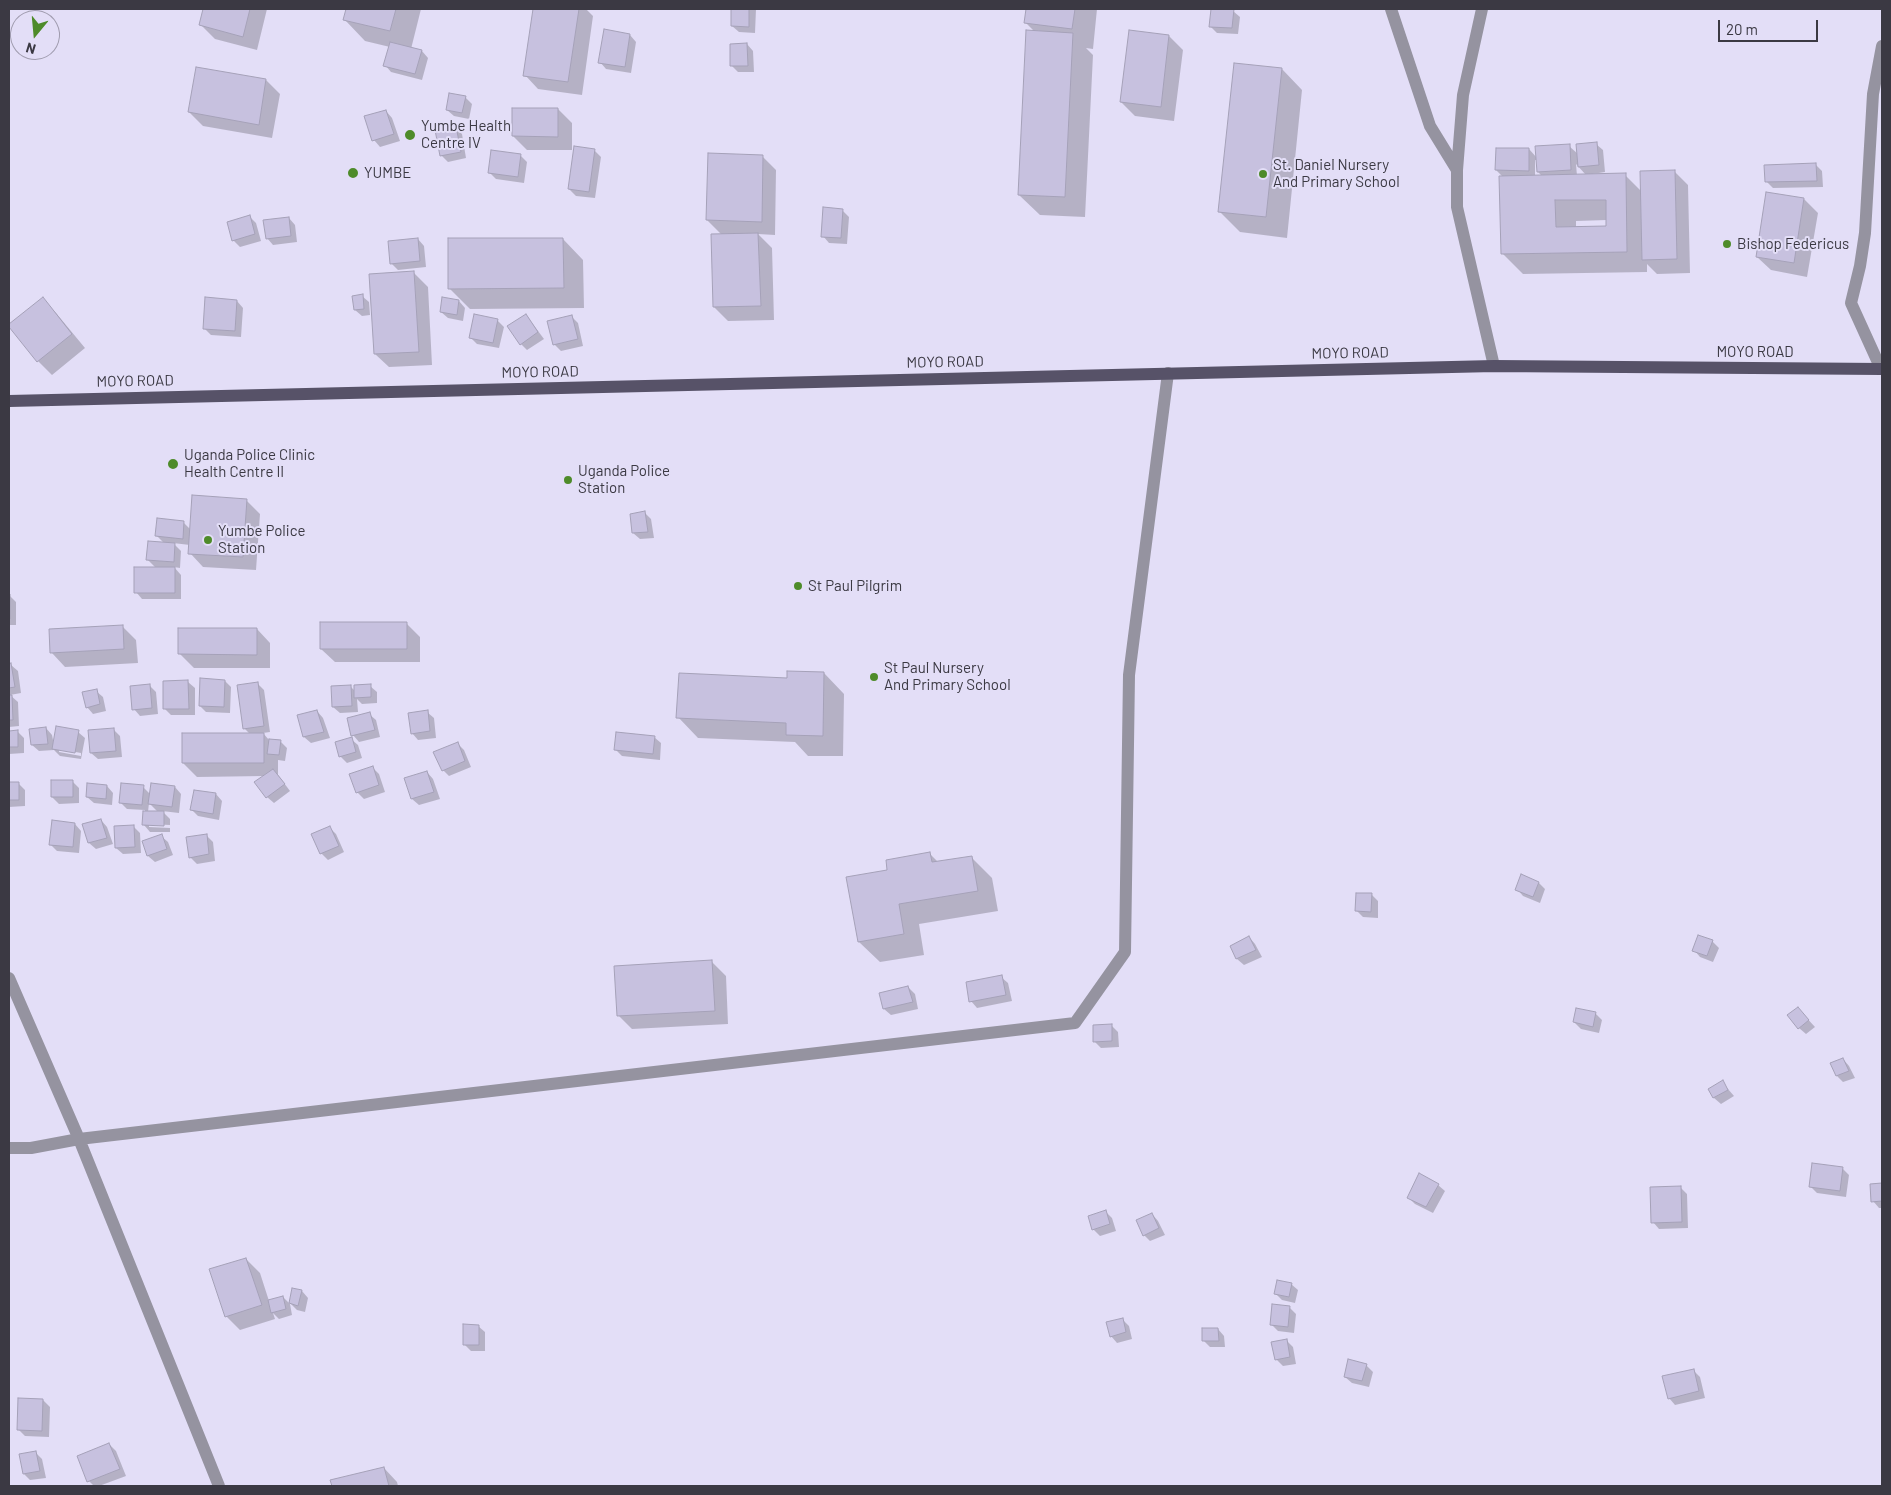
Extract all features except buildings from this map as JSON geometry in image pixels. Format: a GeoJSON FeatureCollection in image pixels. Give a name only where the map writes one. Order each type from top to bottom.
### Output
{"type":"FeatureCollection","features":[{"type":"Feature","properties":{"kind":"main road","name":"MOYO ROAD"},"geometry":{"type":"LineString","coordinates":[[9,401],[1494,366],[1881,369]]}},
{"type":"Feature","properties":{"kind":"street"},"geometry":{"type":"LineString","coordinates":[[1391,9],[1430,126],[1457,170]]}},
{"type":"Feature","properties":{"kind":"street"},"geometry":{"type":"LineString","coordinates":[[1482,9],[1463,95],[1457,170],[1457,207],[1494,366]]}},
{"type":"Feature","properties":{"kind":"street"},"geometry":{"type":"LineString","coordinates":[[1881,369],[1851,303],[1866,233],[1873,94],[1882,46]]}},
{"type":"Feature","properties":{"kind":"street"},"geometry":{"type":"LineString","coordinates":[[9,1148],[31,1148],[79,1140],[1075,1022],[1125,952],[1129,675],[1168,373]]}},
{"type":"Feature","properties":{"kind":"street"},"geometry":{"type":"LineString","coordinates":[[9,978],[79,1140],[219,1486]]}},
{"type":"Feature","properties":{"kind":"place","name":"Yumbe Health Centre IV"},"geometry":{"type":"Point","coordinates":[410,135]}},
{"type":"Feature","properties":{"kind":"place","name":"YUMBE"},"geometry":{"type":"Point","coordinates":[353,173]}},
{"type":"Feature","properties":{"kind":"place","name":"St. Daniel Nursery And Primary School"},"geometry":{"type":"Point","coordinates":[1263,174]}},
{"type":"Feature","properties":{"kind":"place","name":"Bishop Federicus"},"geometry":{"type":"Point","coordinates":[1727,244]}},
{"type":"Feature","properties":{"kind":"place","name":"Uganda Police Clinic Health Centre II"},"geometry":{"type":"Point","coordinates":[173,464]}},
{"type":"Feature","properties":{"kind":"place","name":"Uganda Police Station"},"geometry":{"type":"Point","coordinates":[568,480]}},
{"type":"Feature","properties":{"kind":"place","name":"Yumbe Police Station"},"geometry":{"type":"Point","coordinates":[208,540]}},
{"type":"Feature","properties":{"kind":"place","name":"St Paul Pilgrim"},"geometry":{"type":"Point","coordinates":[798,586]}},
{"type":"Feature","properties":{"kind":"place","name":"St Paul Nursery And Primary School"},"geometry":{"type":"Point","coordinates":[874,677]}}]}
